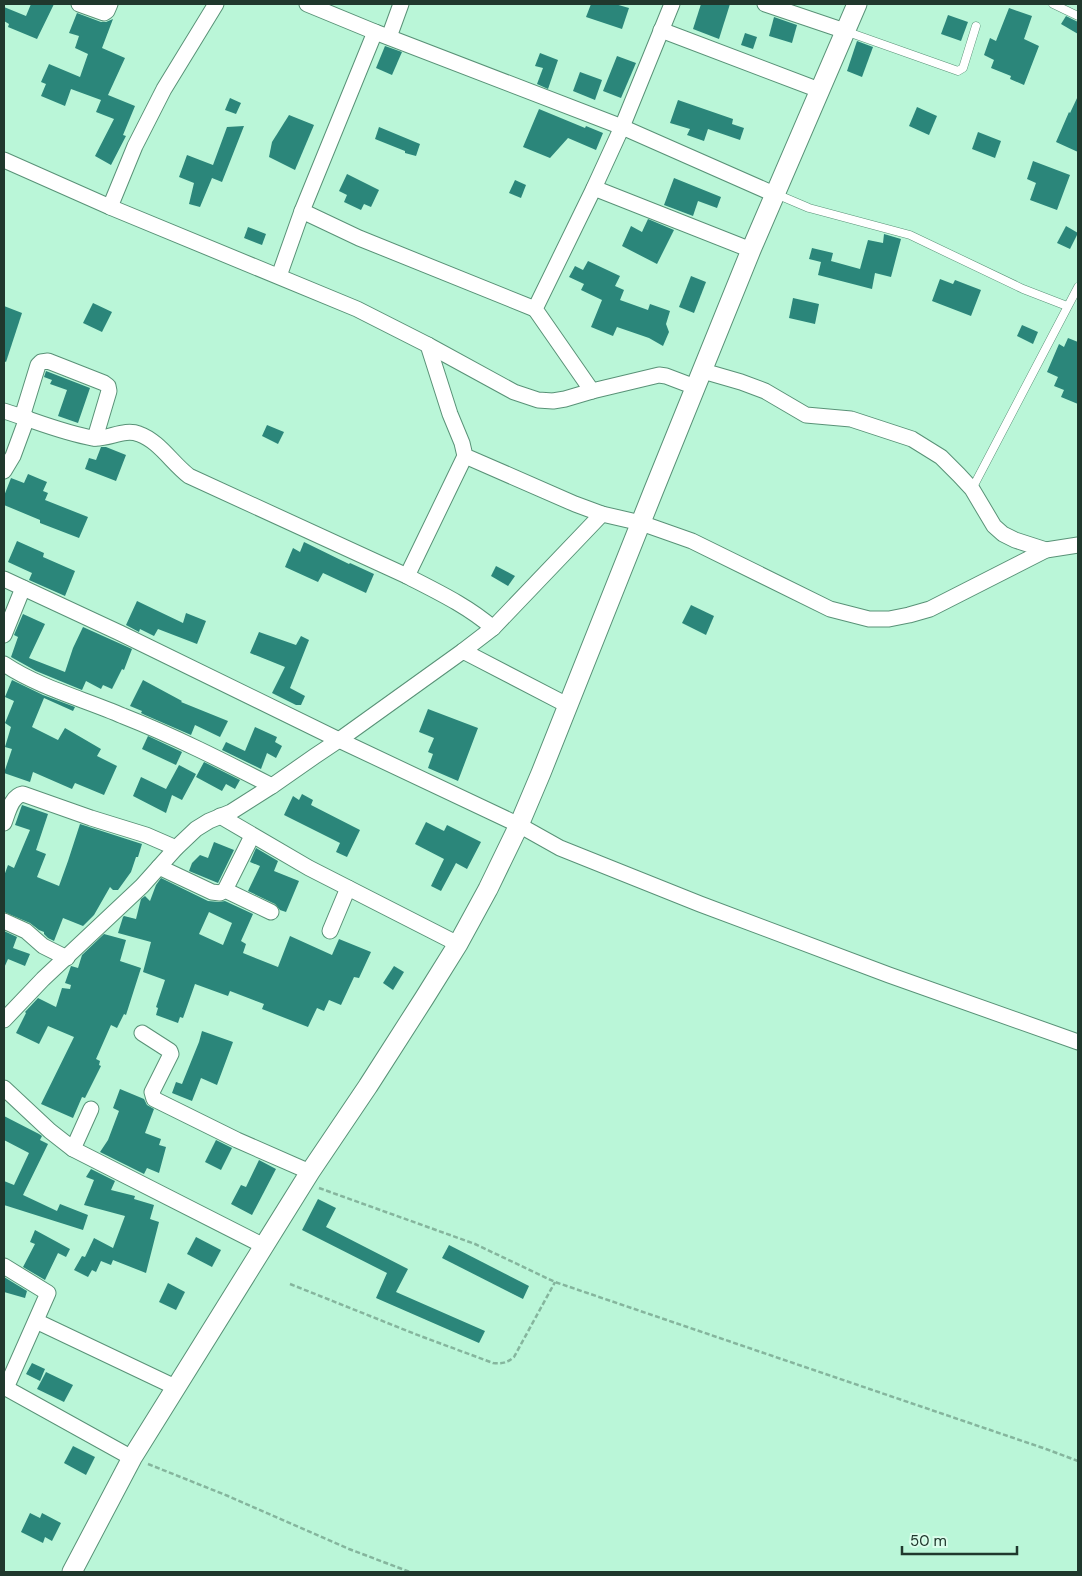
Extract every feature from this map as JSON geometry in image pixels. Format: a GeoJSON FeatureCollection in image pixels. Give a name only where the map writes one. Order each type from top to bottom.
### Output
{"type":"FeatureCollection","features":[{"type":"Feature","properties":{"kind":"street"},"geometry":{"type":"LineString","coordinates":[[79,4],[104,13],[110,4]]}},
{"type":"Feature","properties":{"kind":"street"},"geometry":{"type":"LineString","coordinates":[[110,207],[135,146],[164,89],[216,4]]}},
{"type":"Feature","properties":{"kind":"street"},"geometry":{"type":"LineString","coordinates":[[307,4],[622,127],[774,194]]}},
{"type":"Feature","properties":{"kind":"street"},"geometry":{"type":"LineString","coordinates":[[279,276],[302,211],[382,34],[401,4]]}},
{"type":"Feature","properties":{"kind":"street"},"geometry":{"type":"LineString","coordinates":[[534,309],[622,127],[672,4]]}},
{"type":"Feature","properties":{"kind":"street"},"geometry":{"type":"LineString","coordinates":[[765,4],[845,31]]}},
{"type":"Feature","properties":{"kind":"street"},"geometry":{"type":"LineString","coordinates":[[72,1572],[132,1458],[307,1177],[368,1086],[458,944],[488,889],[519,825],[569,706],[751,250],[857,4]]}},
{"type":"Feature","properties":{"kind":"street"},"geometry":{"type":"LineString","coordinates":[[661,30],[819,90]]}},
{"type":"Feature","properties":{"kind":"street"},"geometry":{"type":"LineString","coordinates":[[4,160],[110,207],[357,309],[514,392],[538,400],[553,402],[659,375],[699,379],[724,376],[765,391],[806,415],[852,419],[912,438],[941,457],[972,489],[987,516],[1003,534],[1046,550]]}},
{"type":"Feature","properties":{"kind":"street"},"geometry":{"type":"LineString","coordinates":[[594,188],[751,250]]}},
{"type":"Feature","properties":{"kind":"street"},"geometry":{"type":"LineString","coordinates":[[302,211],[359,238],[534,309],[592,391]]}},
{"type":"Feature","properties":{"kind":"street"},"geometry":{"type":"LineString","coordinates":[[407,576],[466,456],[450,414],[428,345]]}},
{"type":"Feature","properties":{"kind":"street"},"geometry":{"type":"LineString","coordinates":[[4,471],[13,456],[38,365],[41,362],[48,361],[108,386],[109,391],[95,438]]}},
{"type":"Feature","properties":{"kind":"street"},"geometry":{"type":"LineString","coordinates":[[4,411],[66,431],[95,438],[107,438],[133,432],[140,434],[159,447],[178,468],[189,476],[436,590],[493,628]]}},
{"type":"Feature","properties":{"kind":"street"},"geometry":{"type":"LineString","coordinates":[[466,456],[552,495],[602,514],[641,523],[692,541],[830,609],[869,619],[889,619],[930,609],[1046,550],[1078,545]]}},
{"type":"Feature","properties":{"kind":"street"},"geometry":{"type":"LineString","coordinates":[[4,1020],[43,979],[142,886],[176,848],[196,830],[231,812],[272,786],[339,740],[493,628],[602,514]]}},
{"type":"Feature","properties":{"kind":"street"},"geometry":{"type":"LineString","coordinates":[[4,579],[519,825],[560,848],[700,904],[889,975],[1078,1042]]}},
{"type":"Feature","properties":{"kind":"street"},"geometry":{"type":"LineString","coordinates":[[4,635],[23,588]]}},
{"type":"Feature","properties":{"kind":"street"},"geometry":{"type":"LineString","coordinates":[[463,651],[569,706]]}},
{"type":"Feature","properties":{"kind":"street"},"geometry":{"type":"LineString","coordinates":[[4,664],[32,680],[186,743],[272,786]]}},
{"type":"Feature","properties":{"kind":"street"},"geometry":{"type":"LineString","coordinates":[[4,823],[13,800],[20,794],[24,794],[176,848]]}},
{"type":"Feature","properties":{"kind":"street"},"geometry":{"type":"LineString","coordinates":[[220,816],[252,836],[348,888],[458,944]]}},
{"type":"Feature","properties":{"kind":"street"},"geometry":{"type":"LineString","coordinates":[[159,867],[212,892],[220,893],[225,890],[252,836]]}},
{"type":"Feature","properties":{"kind":"street"},"geometry":{"type":"LineString","coordinates":[[330,931],[348,888]]}},
{"type":"Feature","properties":{"kind":"street"},"geometry":{"type":"LineString","coordinates":[[225,890],[271,912]]}},
{"type":"Feature","properties":{"kind":"street"},"geometry":{"type":"LineString","coordinates":[[4,921],[26,931],[43,946],[67,958]]}},
{"type":"Feature","properties":{"kind":"street"},"geometry":{"type":"LineString","coordinates":[[142,1033],[170,1051],[171,1054],[152,1092],[154,1099],[307,1177]]}},
{"type":"Feature","properties":{"kind":"street"},"geometry":{"type":"LineString","coordinates":[[4,1088],[50,1131],[73,1149],[264,1246]]}},
{"type":"Feature","properties":{"kind":"street"},"geometry":{"type":"LineString","coordinates":[[73,1149],[91,1109]]}},
{"type":"Feature","properties":{"kind":"street"},"geometry":{"type":"LineString","coordinates":[[4,1266],[47,1292],[48,1295],[5,1388],[132,1458]]}},
{"type":"Feature","properties":{"kind":"street"},"geometry":{"type":"LineString","coordinates":[[36,1321],[175,1388]]}},
{"type":"Feature","properties":{"kind":"lane"},"geometry":{"type":"LineString","coordinates":[[1053,4],[1078,16]]}},
{"type":"Feature","properties":{"kind":"lane"},"geometry":{"type":"LineString","coordinates":[[845,31],[958,71],[963,68],[976,26]]}},
{"type":"Feature","properties":{"kind":"lane"},"geometry":{"type":"LineString","coordinates":[[774,194],[809,208],[910,235],[1006,282],[1072,304]]}},
{"type":"Feature","properties":{"kind":"lane"},"geometry":{"type":"LineString","coordinates":[[972,489],[1072,304],[1078,287]]}},
{"type":"Feature","properties":{"kind":"path"},"geometry":{"type":"LineString","coordinates":[[307,1177],[460,1238],[555,1282],[1078,1461]]}},
{"type":"Feature","properties":{"kind":"path"},"geometry":{"type":"LineString","coordinates":[[290,1284],[415,1334],[500,1364],[514,1357],[555,1282]]}},
{"type":"Feature","properties":{"kind":"path"},"geometry":{"type":"LineString","coordinates":[[132,1458],[228,1496],[349,1549],[410,1572]]}},
{"type":"Feature","properties":{"kind":"building"},"geometry":{"type":"Polygon","coordinates":[[[31,4],[54,4],[37,39],[8,27],[9,24],[4,21],[4,7],[26,16],[31,4]]]}},
{"type":"Feature","properties":{"kind":"building"},"geometry":{"type":"Polygon","coordinates":[[[591,4],[615,4],[629,8],[622,29],[586,17],[591,4]]]}},
{"type":"Feature","properties":{"kind":"building"},"geometry":{"type":"Polygon","coordinates":[[[701,4],[730,4],[719,39],[693,29],[701,4]]]}},
{"type":"Feature","properties":{"kind":"building"},"geometry":{"type":"Polygon","coordinates":[[[1009,8],[1032,16],[1024,39],[1039,46],[1024,85],[1010,79],[1011,76],[991,68],[994,60],[984,55],[990,38],[996,41],[1009,8]]]}},
{"type":"Feature","properties":{"kind":"building"},"geometry":{"type":"Polygon","coordinates":[[[77,13],[101,22],[113,19],[102,48],[125,58],[108,95],[135,106],[123,135],[126,136],[111,165],[95,156],[114,119],[96,112],[101,100],[71,89],[65,106],[41,96],[46,84],[41,82],[49,64],[80,77],[88,54],[75,48],[79,36],[69,33],[77,13]]]}},
{"type":"Feature","properties":{"kind":"building"},"geometry":{"type":"Polygon","coordinates":[[[948,15],[968,22],[961,41],[941,34],[948,15]]]}},
{"type":"Feature","properties":{"kind":"building"},"geometry":{"type":"Polygon","coordinates":[[[1066,16],[1078,22],[1078,34],[1061,24],[1066,16]]]}},
{"type":"Feature","properties":{"kind":"building"},"geometry":{"type":"Polygon","coordinates":[[[774,17],[797,25],[792,43],[769,36],[774,17]]]}},
{"type":"Feature","properties":{"kind":"building"},"geometry":{"type":"Polygon","coordinates":[[[745,33],[757,37],[753,49],[741,45],[745,33]]]}},
{"type":"Feature","properties":{"kind":"building"},"geometry":{"type":"Polygon","coordinates":[[[857,41],[873,47],[862,77],[847,71],[857,41]]]}},
{"type":"Feature","properties":{"kind":"building"},"geometry":{"type":"Polygon","coordinates":[[[385,46],[402,52],[392,75],[376,68],[385,46]]]}},
{"type":"Feature","properties":{"kind":"building"},"geometry":{"type":"Polygon","coordinates":[[[540,53],[558,60],[548,89],[537,84],[543,68],[535,66],[540,53]]]}},
{"type":"Feature","properties":{"kind":"building"},"geometry":{"type":"Polygon","coordinates":[[[617,56],[636,63],[621,98],[603,91],[617,56]]]}},
{"type":"Feature","properties":{"kind":"building"},"geometry":{"type":"Polygon","coordinates":[[[580,72],[602,80],[595,100],[573,91],[580,72]]]}},
{"type":"Feature","properties":{"kind":"building"},"geometry":{"type":"Polygon","coordinates":[[[1078,96],[1078,152],[1056,142],[1078,96]]]}},
{"type":"Feature","properties":{"kind":"building"},"geometry":{"type":"Polygon","coordinates":[[[230,98],[241,103],[236,114],[225,110],[230,98]]]}},
{"type":"Feature","properties":{"kind":"building"},"geometry":{"type":"Polygon","coordinates":[[[678,100],[733,119],[732,124],[744,128],[740,140],[708,129],[704,141],[687,135],[690,129],[670,123],[678,100]]]}},
{"type":"Feature","properties":{"kind":"building"},"geometry":{"type":"Polygon","coordinates":[[[917,107],[937,116],[929,135],[909,126],[917,107]]]}},
{"type":"Feature","properties":{"kind":"building"},"geometry":{"type":"Polygon","coordinates":[[[539,109],[585,128],[586,126],[603,133],[596,150],[568,138],[550,158],[523,147],[539,109]]]}},
{"type":"Feature","properties":{"kind":"building"},"geometry":{"type":"Polygon","coordinates":[[[289,115],[314,125],[295,170],[269,157],[272,142],[289,115]]]}},
{"type":"Feature","properties":{"kind":"building"},"geometry":{"type":"Polygon","coordinates":[[[244,126],[222,182],[212,178],[200,207],[189,204],[194,183],[179,177],[187,155],[213,165],[227,127],[244,126]]]}},
{"type":"Feature","properties":{"kind":"building"},"geometry":{"type":"Polygon","coordinates":[[[379,127],[420,144],[416,156],[375,139],[379,127]]]}},
{"type":"Feature","properties":{"kind":"building"},"geometry":{"type":"Polygon","coordinates":[[[978,132],[1001,141],[995,158],[972,149],[978,132]]]}},
{"type":"Feature","properties":{"kind":"building"},"geometry":{"type":"Polygon","coordinates":[[[1033,161],[1070,175],[1057,210],[1030,200],[1036,183],[1027,179],[1033,161]]]}},
{"type":"Feature","properties":{"kind":"building"},"geometry":{"type":"Polygon","coordinates":[[[347,174],[379,190],[371,207],[364,204],[361,210],[344,202],[347,195],[339,191],[347,174]]]}},
{"type":"Feature","properties":{"kind":"building"},"geometry":{"type":"Polygon","coordinates":[[[674,178],[721,197],[717,208],[698,201],[693,216],[664,205],[674,178]]]}},
{"type":"Feature","properties":{"kind":"building"},"geometry":{"type":"Polygon","coordinates":[[[515,180],[526,185],[521,198],[509,193],[515,180]]]}},
{"type":"Feature","properties":{"kind":"building"},"geometry":{"type":"Polygon","coordinates":[[[648,219],[674,230],[657,264],[622,246],[631,226],[642,232],[648,219]]]}},
{"type":"Feature","properties":{"kind":"building"},"geometry":{"type":"Polygon","coordinates":[[[1066,226],[1078,233],[1070,249],[1057,243],[1066,226]]]}},
{"type":"Feature","properties":{"kind":"building"},"geometry":{"type":"Polygon","coordinates":[[[248,227],[266,234],[262,245],[244,238],[248,227]]]}},
{"type":"Feature","properties":{"kind":"building"},"geometry":{"type":"Polygon","coordinates":[[[884,234],[901,239],[891,277],[875,273],[872,289],[818,275],[821,262],[809,259],[812,248],[833,253],[831,261],[860,269],[868,240],[883,243],[884,234]]]}},
{"type":"Feature","properties":{"kind":"building"},"geometry":{"type":"Polygon","coordinates":[[[588,261],[620,276],[615,286],[624,290],[620,300],[648,310],[650,304],[670,311],[666,324],[669,332],[663,346],[649,338],[617,327],[613,336],[591,327],[602,300],[581,290],[584,284],[569,277],[575,266],[583,270],[588,261]]]}},
{"type":"Feature","properties":{"kind":"building"},"geometry":{"type":"Polygon","coordinates":[[[691,276],[706,282],[694,313],[679,307],[691,276]]]}},
{"type":"Feature","properties":{"kind":"building"},"geometry":{"type":"Polygon","coordinates":[[[940,279],[953,284],[955,280],[981,290],[971,316],[932,301],[940,279]]]}},
{"type":"Feature","properties":{"kind":"building"},"geometry":{"type":"Polygon","coordinates":[[[793,298],[819,304],[815,324],[789,318],[793,298]]]}},
{"type":"Feature","properties":{"kind":"building"},"geometry":{"type":"Polygon","coordinates":[[[93,303],[112,312],[102,332],[83,323],[93,303]]]}},
{"type":"Feature","properties":{"kind":"building"},"geometry":{"type":"Polygon","coordinates":[[[4,306],[22,313],[6,362],[4,361],[4,306]]]}},
{"type":"Feature","properties":{"kind":"building"},"geometry":{"type":"Polygon","coordinates":[[[1022,325],[1038,332],[1033,344],[1017,336],[1022,325]]]}},
{"type":"Feature","properties":{"kind":"building"},"geometry":{"type":"Polygon","coordinates":[[[1068,338],[1078,342],[1078,404],[1061,397],[1064,390],[1054,386],[1058,377],[1047,372],[1059,344],[1064,347],[1068,338]]]}},
{"type":"Feature","properties":{"kind":"building"},"geometry":{"type":"Polygon","coordinates":[[[46,371],[90,388],[78,423],[58,416],[67,390],[50,384],[52,380],[44,377],[46,371]]]}},
{"type":"Feature","properties":{"kind":"building"},"geometry":{"type":"Polygon","coordinates":[[[267,425],[284,432],[278,444],[262,436],[267,425]]]}},
{"type":"Feature","properties":{"kind":"building"},"geometry":{"type":"Polygon","coordinates":[[[101,447],[106,447],[126,455],[116,481],[85,469],[89,458],[96,460],[101,447]]]}},
{"type":"Feature","properties":{"kind":"building"},"geometry":{"type":"Polygon","coordinates":[[[28,474],[47,482],[43,491],[48,493],[45,500],[88,517],[79,538],[40,523],[40,520],[4,505],[4,496],[11,478],[24,483],[28,474]]]}},
{"type":"Feature","properties":{"kind":"building"},"geometry":{"type":"Polygon","coordinates":[[[17,541],[44,553],[43,557],[75,571],[65,596],[29,580],[32,573],[8,562],[17,541]]]}},
{"type":"Feature","properties":{"kind":"building"},"geometry":{"type":"Polygon","coordinates":[[[304,542],[374,574],[366,593],[323,573],[318,582],[285,567],[293,548],[300,552],[304,542]]]}},
{"type":"Feature","properties":{"kind":"building"},"geometry":{"type":"Polygon","coordinates":[[[496,566],[515,576],[508,586],[491,576],[496,566]]]}},
{"type":"Feature","properties":{"kind":"building"},"geometry":{"type":"Polygon","coordinates":[[[137,601],[183,623],[186,613],[206,621],[197,644],[158,629],[154,636],[140,629],[139,632],[126,625],[137,601]]]}},
{"type":"Feature","properties":{"kind":"building"},"geometry":{"type":"Polygon","coordinates":[[[691,605],[714,616],[706,635],[682,623],[691,605]]]}},
{"type":"Feature","properties":{"kind":"building"},"geometry":{"type":"Polygon","coordinates":[[[23,614],[45,624],[29,658],[65,672],[83,627],[132,649],[124,670],[122,669],[112,689],[103,685],[101,689],[86,681],[82,690],[36,671],[11,657],[18,637],[14,635],[23,614]]]}},
{"type":"Feature","properties":{"kind":"building"},"geometry":{"type":"Polygon","coordinates":[[[259,632],[296,645],[301,636],[309,640],[290,688],[305,696],[301,705],[296,705],[272,693],[285,667],[250,653],[259,632]]]}},
{"type":"Feature","properties":{"kind":"building"},"geometry":{"type":"Polygon","coordinates":[[[12,680],[43,695],[75,707],[73,711],[44,698],[32,727],[58,740],[65,728],[101,749],[97,756],[117,766],[104,795],[75,783],[72,789],[33,772],[30,782],[4,773],[12,749],[5,747],[11,727],[5,723],[14,701],[5,697],[12,680]]]}},
{"type":"Feature","properties":{"kind":"building"},"geometry":{"type":"Polygon","coordinates":[[[143,680],[181,702],[228,721],[220,737],[195,725],[191,735],[145,715],[141,713],[142,711],[130,706],[143,680]]]}},
{"type":"Feature","properties":{"kind":"building"},"geometry":{"type":"Polygon","coordinates":[[[428,709],[478,728],[458,781],[428,768],[433,754],[428,752],[434,738],[419,732],[428,709]]]}},
{"type":"Feature","properties":{"kind":"building"},"geometry":{"type":"Polygon","coordinates":[[[255,727],[277,737],[275,742],[282,746],[276,758],[267,753],[261,769],[222,750],[226,742],[245,751],[255,727]]]}},
{"type":"Feature","properties":{"kind":"building"},"geometry":{"type":"Polygon","coordinates":[[[148,736],[182,752],[176,765],[142,749],[148,736]]]}},
{"type":"Feature","properties":{"kind":"building"},"geometry":{"type":"Polygon","coordinates":[[[204,762],[240,780],[235,789],[226,784],[222,791],[196,777],[204,762]]]}},
{"type":"Feature","properties":{"kind":"building"},"geometry":{"type":"Polygon","coordinates":[[[179,765],[196,774],[182,800],[172,795],[166,813],[133,796],[141,777],[166,789],[179,765]]]}},
{"type":"Feature","properties":{"kind":"building"},"geometry":{"type":"Polygon","coordinates":[[[302,794],[313,800],[311,805],[360,830],[347,857],[336,852],[340,843],[284,815],[293,796],[299,800],[302,794]]]}},
{"type":"Feature","properties":{"kind":"building"},"geometry":{"type":"Polygon","coordinates":[[[22,805],[48,814],[36,850],[46,854],[37,877],[59,886],[80,824],[142,844],[131,872],[118,890],[113,890],[110,887],[94,915],[83,926],[63,918],[54,941],[30,923],[4,912],[4,876],[8,865],[14,868],[30,830],[15,825],[22,805]]]}},
{"type":"Feature","properties":{"kind":"building"},"geometry":{"type":"Polygon","coordinates":[[[426,822],[444,831],[447,825],[481,842],[467,869],[456,863],[441,891],[431,886],[444,859],[415,844],[426,822]]]}},
{"type":"Feature","properties":{"kind":"building"},"geometry":{"type":"Polygon","coordinates":[[[214,842],[234,850],[218,883],[189,871],[192,863],[200,855],[208,858],[214,842]]]}},
{"type":"Feature","properties":{"kind":"building"},"geometry":{"type":"Polygon","coordinates":[[[256,848],[278,861],[274,871],[299,881],[286,912],[280,910],[275,904],[248,891],[260,866],[250,862],[256,848]]]}},
{"type":"Feature","properties":{"kind":"building"},"geometry":{"type":"Polygon","coordinates":[[[161,878],[208,901],[225,901],[253,914],[241,941],[246,944],[243,953],[278,967],[290,936],[332,955],[339,939],[371,952],[359,978],[354,977],[341,1005],[329,1000],[324,1011],[317,1008],[308,1027],[262,1009],[264,1004],[230,991],[228,996],[195,984],[183,1018],[180,1017],[178,1023],[156,1015],[158,1008],[156,1007],[165,980],[143,972],[151,942],[118,933],[123,917],[136,919],[141,899],[145,896],[150,901],[161,878]],[[209,912],[199,934],[223,945],[232,923],[209,912]]]}},
{"type":"Feature","properties":{"kind":"building"},"geometry":{"type":"Polygon","coordinates":[[[4,931],[17,937],[13,948],[30,954],[25,966],[8,959],[4,968],[4,931]]]}},
{"type":"Feature","properties":{"kind":"building"},"geometry":{"type":"Polygon","coordinates":[[[104,934],[126,940],[120,961],[141,968],[126,1015],[124,1014],[117,1028],[111,1025],[96,1059],[100,1061],[99,1065],[101,1066],[85,1098],[82,1097],[73,1118],[41,1104],[74,1037],[48,1026],[39,1044],[16,1033],[25,1012],[38,998],[56,1007],[62,988],[70,989],[71,985],[65,983],[71,966],[78,968],[82,955],[104,934]]]}},
{"type":"Feature","properties":{"kind":"building"},"geometry":{"type":"Polygon","coordinates":[[[394,966],[404,972],[393,990],[383,983],[394,966]]]}},
{"type":"Feature","properties":{"kind":"building"},"geometry":{"type":"Polygon","coordinates":[[[202,1031],[233,1042],[217,1085],[201,1078],[192,1101],[172,1093],[176,1082],[182,1084],[202,1031]]]}},
{"type":"Feature","properties":{"kind":"building"},"geometry":{"type":"Polygon","coordinates":[[[120,1089],[144,1099],[147,1105],[154,1109],[145,1133],[161,1139],[159,1145],[166,1147],[159,1173],[147,1168],[144,1174],[100,1152],[108,1140],[119,1111],[113,1108],[120,1089]]]}},
{"type":"Feature","properties":{"kind":"building"},"geometry":{"type":"Polygon","coordinates":[[[4,1116],[39,1134],[42,1136],[40,1140],[48,1144],[23,1195],[57,1211],[60,1204],[88,1215],[83,1230],[4,1205],[4,1181],[14,1185],[29,1153],[4,1140],[4,1116]]]}},
{"type":"Feature","properties":{"kind":"building"},"geometry":{"type":"Polygon","coordinates":[[[216,1140],[232,1148],[221,1170],[205,1162],[216,1140]]]}},
{"type":"Feature","properties":{"kind":"building"},"geometry":{"type":"Polygon","coordinates":[[[259,1160],[276,1169],[252,1215],[231,1204],[241,1185],[246,1187],[259,1160]]]}},
{"type":"Feature","properties":{"kind":"building"},"geometry":{"type":"Polygon","coordinates":[[[91,1169],[115,1181],[111,1190],[135,1196],[134,1199],[154,1205],[150,1219],[159,1222],[146,1273],[113,1260],[111,1265],[101,1261],[96,1272],[92,1270],[88,1277],[74,1270],[82,1256],[85,1257],[94,1238],[113,1248],[125,1216],[84,1205],[94,1180],[86,1177],[91,1169]]]}},
{"type":"Feature","properties":{"kind":"building"},"geometry":{"type":"Polygon","coordinates":[[[318,1199],[336,1208],[326,1227],[408,1269],[396,1292],[485,1331],[479,1343],[376,1298],[387,1273],[302,1230],[318,1199]]]}},
{"type":"Feature","properties":{"kind":"building"},"geometry":{"type":"Polygon","coordinates":[[[35,1230],[70,1249],[66,1257],[58,1253],[45,1280],[23,1267],[35,1244],[30,1242],[35,1230]]]}},
{"type":"Feature","properties":{"kind":"building"},"geometry":{"type":"Polygon","coordinates":[[[196,1237],[221,1250],[212,1267],[187,1254],[196,1237]]]}},
{"type":"Feature","properties":{"kind":"building"},"geometry":{"type":"Polygon","coordinates":[[[449,1245],[529,1286],[523,1299],[442,1258],[449,1245]]]}},
{"type":"Feature","properties":{"kind":"building"},"geometry":{"type":"Polygon","coordinates":[[[4,1277],[27,1291],[25,1298],[4,1292],[4,1277]]]}},
{"type":"Feature","properties":{"kind":"building"},"geometry":{"type":"Polygon","coordinates":[[[168,1283],[185,1292],[176,1310],[159,1302],[168,1283]]]}},
{"type":"Feature","properties":{"kind":"building"},"geometry":{"type":"Polygon","coordinates":[[[32,1363],[45,1369],[40,1381],[26,1374],[32,1363]]]}},
{"type":"Feature","properties":{"kind":"building"},"geometry":{"type":"Polygon","coordinates":[[[46,1372],[73,1385],[64,1402],[37,1389],[46,1372]]]}},
{"type":"Feature","properties":{"kind":"building"},"geometry":{"type":"Polygon","coordinates":[[[73,1446],[95,1457],[86,1475],[64,1463],[73,1446]]]}},
{"type":"Feature","properties":{"kind":"building"},"geometry":{"type":"Polygon","coordinates":[[[30,1513],[40,1518],[42,1513],[61,1523],[52,1541],[45,1537],[43,1543],[21,1532],[30,1513]]]}}]}
